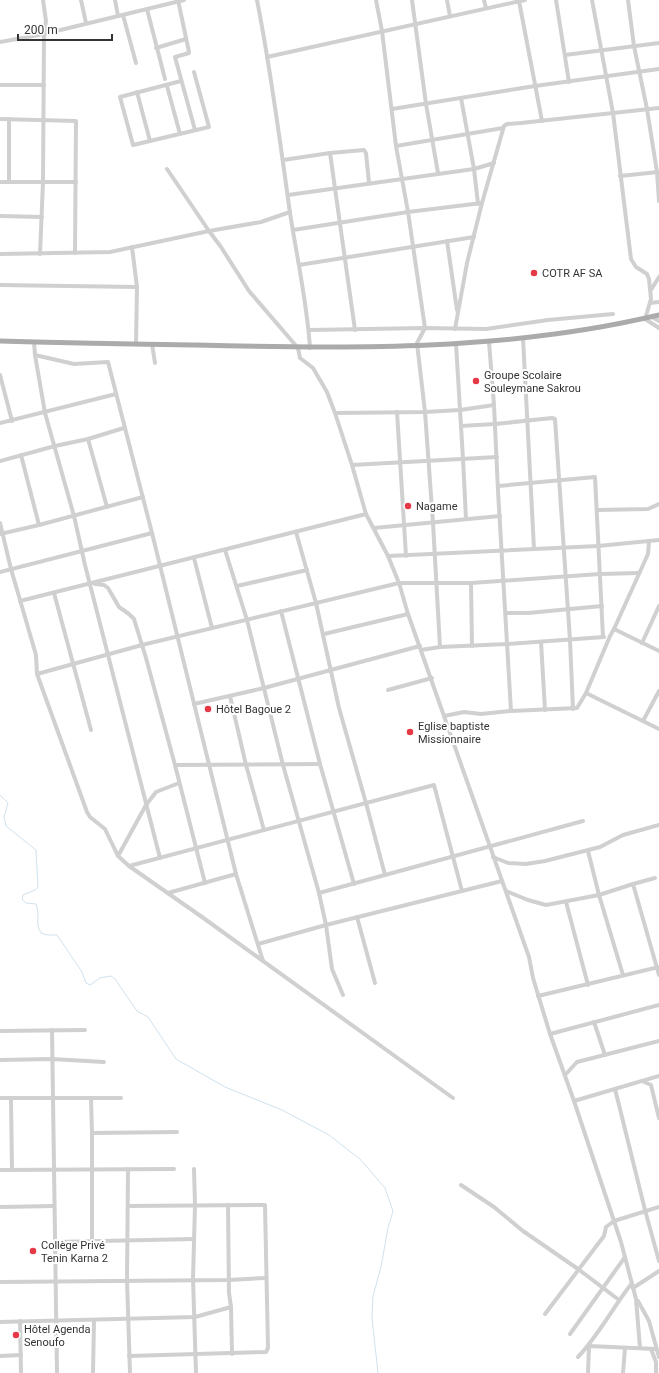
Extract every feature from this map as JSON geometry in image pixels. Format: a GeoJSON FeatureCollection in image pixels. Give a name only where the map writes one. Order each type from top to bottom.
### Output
{"type":"FeatureCollection","features":[{"type":"Feature","properties":{"kind":"main road"},"geometry":{"type":"LineString","coordinates":[[0,342],[298,348],[417,346],[489,342],[523,338],[624,323],[659,315]]}},
{"type":"Feature","properties":{"kind":"street"},"geometry":{"type":"LineString","coordinates":[[40,254],[43,182],[44,34],[46,21],[43,0]]}},
{"type":"Feature","properties":{"kind":"street"},"geometry":{"type":"LineString","coordinates":[[82,0],[86,23]]}},
{"type":"Feature","properties":{"kind":"street"},"geometry":{"type":"LineString","coordinates":[[115,0],[136,63]]}},
{"type":"Feature","properties":{"kind":"street"},"geometry":{"type":"LineString","coordinates":[[0,42],[44,34],[184,0]]}},
{"type":"Feature","properties":{"kind":"street"},"geometry":{"type":"LineString","coordinates":[[257,0],[299,264],[309,330],[310,348]]}},
{"type":"Feature","properties":{"kind":"street"},"geometry":{"type":"LineString","coordinates":[[376,0],[382,31],[396,146],[408,212],[425,328],[417,346],[425,412],[440,647]]}},
{"type":"Feature","properties":{"kind":"street"},"geometry":{"type":"LineString","coordinates":[[412,0],[426,104],[438,173]]}},
{"type":"Feature","properties":{"kind":"street"},"geometry":{"type":"LineString","coordinates":[[447,0],[450,16]]}},
{"type":"Feature","properties":{"kind":"street"},"geometry":{"type":"LineString","coordinates":[[484,0],[486,8]]}},
{"type":"Feature","properties":{"kind":"street"},"geometry":{"type":"LineString","coordinates":[[267,57],[525,0]]}},
{"type":"Feature","properties":{"kind":"street"},"geometry":{"type":"LineString","coordinates":[[556,0],[569,82]]}},
{"type":"Feature","properties":{"kind":"street"},"geometry":{"type":"LineString","coordinates":[[592,0],[613,113],[631,259],[636,267],[648,275],[650,303],[645,319],[659,328]]}},
{"type":"Feature","properties":{"kind":"street"},"geometry":{"type":"LineString","coordinates":[[628,0],[634,46],[648,109],[658,172],[659,201]]}},
{"type":"Feature","properties":{"kind":"street"},"geometry":{"type":"LineString","coordinates":[[178,1],[189,53],[175,57],[195,130]]}},
{"type":"Feature","properties":{"kind":"street"},"geometry":{"type":"LineString","coordinates":[[519,1],[542,121]]}},
{"type":"Feature","properties":{"kind":"street"},"geometry":{"type":"LineString","coordinates":[[147,9],[165,79]]}},
{"type":"Feature","properties":{"kind":"street"},"geometry":{"type":"LineString","coordinates":[[156,48],[186,39]]}},
{"type":"Feature","properties":{"kind":"street"},"geometry":{"type":"LineString","coordinates":[[565,55],[659,43]]}},
{"type":"Feature","properties":{"kind":"street"},"geometry":{"type":"LineString","coordinates":[[392,108],[659,69]]}},
{"type":"Feature","properties":{"kind":"street"},"geometry":{"type":"LineString","coordinates":[[181,81],[120,97],[133,145],[209,126],[194,72]]}},
{"type":"Feature","properties":{"kind":"street"},"geometry":{"type":"LineString","coordinates":[[0,85],[44,85]]}},
{"type":"Feature","properties":{"kind":"street"},"geometry":{"type":"LineString","coordinates":[[166,86],[180,134]]}},
{"type":"Feature","properties":{"kind":"street"},"geometry":{"type":"LineString","coordinates":[[137,92],[150,141]]}},
{"type":"Feature","properties":{"kind":"street"},"geometry":{"type":"LineString","coordinates":[[461,98],[480,203]]}},
{"type":"Feature","properties":{"kind":"street"},"geometry":{"type":"LineString","coordinates":[[455,329],[467,262],[474,237],[480,203],[494,163],[503,128],[507,124],[659,108]]}},
{"type":"Feature","properties":{"kind":"street"},"geometry":{"type":"LineString","coordinates":[[0,119],[76,121],[75,253]]}},
{"type":"Feature","properties":{"kind":"street"},"geometry":{"type":"LineString","coordinates":[[8,182],[9,119]]}},
{"type":"Feature","properties":{"kind":"street"},"geometry":{"type":"LineString","coordinates":[[396,146],[503,128]]}},
{"type":"Feature","properties":{"kind":"street"},"geometry":{"type":"LineString","coordinates":[[282,160],[330,153],[366,151],[369,183]]}},
{"type":"Feature","properties":{"kind":"street"},"geometry":{"type":"LineString","coordinates":[[330,153],[355,330]]}},
{"type":"Feature","properties":{"kind":"street"},"geometry":{"type":"LineString","coordinates":[[288,195],[474,169],[494,163]]}},
{"type":"Feature","properties":{"kind":"street"},"geometry":{"type":"LineString","coordinates":[[167,169],[221,247],[248,291],[298,348],[300,358],[313,368],[327,392],[352,465],[366,514],[388,556],[399,583],[408,614],[432,678],[493,857],[529,956],[532,978],[614,1221],[633,1285],[636,1299],[640,1348]]}},
{"type":"Feature","properties":{"kind":"street"},"geometry":{"type":"LineString","coordinates":[[620,176],[658,172]]}},
{"type":"Feature","properties":{"kind":"street"},"geometry":{"type":"LineString","coordinates":[[0,182],[76,182]]}},
{"type":"Feature","properties":{"kind":"street"},"geometry":{"type":"LineString","coordinates":[[293,230],[408,212],[480,203]]}},
{"type":"Feature","properties":{"kind":"street"},"geometry":{"type":"LineString","coordinates":[[0,254],[110,252],[209,231],[261,222],[290,212]]}},
{"type":"Feature","properties":{"kind":"street"},"geometry":{"type":"LineString","coordinates":[[0,216],[42,218]]}},
{"type":"Feature","properties":{"kind":"street"},"geometry":{"type":"LineString","coordinates":[[299,264],[474,237]]}},
{"type":"Feature","properties":{"kind":"street"},"geometry":{"type":"LineString","coordinates":[[447,242],[458,314]]}},
{"type":"Feature","properties":{"kind":"street"},"geometry":{"type":"LineString","coordinates":[[132,247],[137,287],[136,344]]}},
{"type":"Feature","properties":{"kind":"street"},"geometry":{"type":"LineString","coordinates":[[650,290],[659,277]]}},
{"type":"Feature","properties":{"kind":"street"},"geometry":{"type":"LineString","coordinates":[[0,285],[137,287]]}},
{"type":"Feature","properties":{"kind":"street"},"geometry":{"type":"LineString","coordinates":[[650,303],[659,302]]}},
{"type":"Feature","properties":{"kind":"street"},"geometry":{"type":"LineString","coordinates":[[309,330],[425,328],[486,329],[548,320],[613,314]]}},
{"type":"Feature","properties":{"kind":"street"},"geometry":{"type":"LineString","coordinates":[[652,317],[659,321]]}},
{"type":"Feature","properties":{"kind":"street"},"geometry":{"type":"LineString","coordinates":[[523,338],[534,549]]}},
{"type":"Feature","properties":{"kind":"street"},"geometry":{"type":"LineString","coordinates":[[34,342],[45,413],[74,516],[81,551],[91,583],[107,654],[160,858]]}},
{"type":"Feature","properties":{"kind":"street"},"geometry":{"type":"LineString","coordinates":[[489,342],[511,711]]}},
{"type":"Feature","properties":{"kind":"street"},"geometry":{"type":"LineString","coordinates":[[152,344],[155,363]]}},
{"type":"Feature","properties":{"kind":"street"},"geometry":{"type":"LineString","coordinates":[[456,344],[464,459],[466,519]]}},
{"type":"Feature","properties":{"kind":"street"},"geometry":{"type":"LineString","coordinates":[[35,355],[74,364],[108,362],[143,497],[236,874],[263,961]]}},
{"type":"Feature","properties":{"kind":"street"},"geometry":{"type":"LineString","coordinates":[[0,375],[12,421]]}},
{"type":"Feature","properties":{"kind":"street"},"geometry":{"type":"LineString","coordinates":[[0,424],[116,394]]}},
{"type":"Feature","properties":{"kind":"street"},"geometry":{"type":"LineString","coordinates":[[335,413],[425,412],[494,406]]}},
{"type":"Feature","properties":{"kind":"street"},"geometry":{"type":"LineString","coordinates":[[397,412],[406,556]]}},
{"type":"Feature","properties":{"kind":"street"},"geometry":{"type":"LineString","coordinates":[[461,426],[552,418],[555,419],[570,640],[573,708]]}},
{"type":"Feature","properties":{"kind":"street"},"geometry":{"type":"LineString","coordinates":[[0,461],[54,446],[88,439],[124,428]]}},
{"type":"Feature","properties":{"kind":"street"},"geometry":{"type":"LineString","coordinates":[[88,439],[107,507]]}},
{"type":"Feature","properties":{"kind":"street"},"geometry":{"type":"LineString","coordinates":[[21,455],[39,525]]}},
{"type":"Feature","properties":{"kind":"street"},"geometry":{"type":"LineString","coordinates":[[352,465],[497,457]]}},
{"type":"Feature","properties":{"kind":"street"},"geometry":{"type":"LineString","coordinates":[[498,486],[595,477],[603,637]]}},
{"type":"Feature","properties":{"kind":"street"},"geometry":{"type":"LineString","coordinates":[[1,534],[143,497]]}},
{"type":"Feature","properties":{"kind":"street"},"geometry":{"type":"LineString","coordinates":[[597,510],[648,509],[659,504]]}},
{"type":"Feature","properties":{"kind":"street"},"geometry":{"type":"LineString","coordinates":[[20,601],[366,514]]}},
{"type":"Feature","properties":{"kind":"street"},"geometry":{"type":"LineString","coordinates":[[374,528],[500,516]]}},
{"type":"Feature","properties":{"kind":"street"},"geometry":{"type":"LineString","coordinates":[[0,523],[1,534],[36,655],[37,674],[87,812],[90,817],[105,829],[118,856],[129,866],[453,1098]]}},
{"type":"Feature","properties":{"kind":"street"},"geometry":{"type":"LineString","coordinates":[[296,532],[324,634],[339,708],[385,875]]}},
{"type":"Feature","properties":{"kind":"street"},"geometry":{"type":"LineString","coordinates":[[0,572],[152,533]]}},
{"type":"Feature","properties":{"kind":"street"},"geometry":{"type":"LineString","coordinates":[[444,716],[464,712],[481,714],[577,708],[586,693],[610,636],[648,554],[649,540]]}},
{"type":"Feature","properties":{"kind":"street"},"geometry":{"type":"LineString","coordinates":[[388,556],[598,546],[659,540]]}},
{"type":"Feature","properties":{"kind":"street"},"geometry":{"type":"LineString","coordinates":[[225,550],[247,620],[283,765],[319,893],[326,925],[332,969],[342,995]]}},
{"type":"Feature","properties":{"kind":"street"},"geometry":{"type":"LineString","coordinates":[[194,558],[212,628]]}},
{"type":"Feature","properties":{"kind":"street"},"geometry":{"type":"LineString","coordinates":[[237,586],[307,570]]}},
{"type":"Feature","properties":{"kind":"street"},"geometry":{"type":"LineString","coordinates":[[37,674],[142,645],[399,583],[471,583],[600,574],[639,573]]}},
{"type":"Feature","properties":{"kind":"street"},"geometry":{"type":"LineString","coordinates":[[91,583],[104,585],[108,588],[119,607],[134,619],[175,765],[205,883]]}},
{"type":"Feature","properties":{"kind":"street"},"geometry":{"type":"LineString","coordinates":[[471,583],[472,646]]}},
{"type":"Feature","properties":{"kind":"street"},"geometry":{"type":"LineString","coordinates":[[54,593],[91,730]]}},
{"type":"Feature","properties":{"kind":"street"},"geometry":{"type":"LineString","coordinates":[[506,613],[602,606]]}},
{"type":"Feature","properties":{"kind":"street"},"geometry":{"type":"LineString","coordinates":[[642,642],[659,606]]}},
{"type":"Feature","properties":{"kind":"street"},"geometry":{"type":"LineString","coordinates":[[281,611],[320,764],[354,884]]}},
{"type":"Feature","properties":{"kind":"street"},"geometry":{"type":"LineString","coordinates":[[324,634],[408,614]]}},
{"type":"Feature","properties":{"kind":"street"},"geometry":{"type":"LineString","coordinates":[[614,629],[659,651]]}},
{"type":"Feature","properties":{"kind":"street"},"geometry":{"type":"LineString","coordinates":[[194,704],[264,688],[331,669],[421,648],[541,642],[610,636]]}},
{"type":"Feature","properties":{"kind":"street"},"geometry":{"type":"LineString","coordinates":[[541,642],[545,710]]}},
{"type":"Feature","properties":{"kind":"street"},"geometry":{"type":"LineString","coordinates":[[388,690],[432,678]]}},
{"type":"Feature","properties":{"kind":"street"},"geometry":{"type":"LineString","coordinates":[[643,721],[659,691]]}},
{"type":"Feature","properties":{"kind":"street"},"geometry":{"type":"LineString","coordinates":[[586,693],[659,729]]}},
{"type":"Feature","properties":{"kind":"street"},"geometry":{"type":"LineString","coordinates":[[230,696],[246,765],[264,830]]}},
{"type":"Feature","properties":{"kind":"street"},"geometry":{"type":"LineString","coordinates":[[175,765],[320,764]]}},
{"type":"Feature","properties":{"kind":"street"},"geometry":{"type":"LineString","coordinates":[[118,856],[146,805],[156,792],[179,783]]}},
{"type":"Feature","properties":{"kind":"street"},"geometry":{"type":"LineString","coordinates":[[129,866],[434,785],[462,891]]}},
{"type":"Feature","properties":{"kind":"street"},"geometry":{"type":"LineString","coordinates":[[319,893],[583,822]]}},
{"type":"Feature","properties":{"kind":"street"},"geometry":{"type":"LineString","coordinates":[[493,857],[508,863],[526,864],[545,862],[588,851],[600,847],[624,835],[659,825]]}},
{"type":"Feature","properties":{"kind":"street"},"geometry":{"type":"LineString","coordinates":[[588,851],[599,895],[623,975]]}},
{"type":"Feature","properties":{"kind":"street"},"geometry":{"type":"LineString","coordinates":[[168,893],[236,874]]}},
{"type":"Feature","properties":{"kind":"street"},"geometry":{"type":"LineString","coordinates":[[506,891],[528,900],[546,905],[599,895],[655,878]]}},
{"type":"Feature","properties":{"kind":"street"},"geometry":{"type":"LineString","coordinates":[[258,944],[326,925],[502,881]]}},
{"type":"Feature","properties":{"kind":"street"},"geometry":{"type":"LineString","coordinates":[[633,884],[658,967],[659,975]]}},
{"type":"Feature","properties":{"kind":"street"},"geometry":{"type":"LineString","coordinates":[[566,902],[588,985]]}},
{"type":"Feature","properties":{"kind":"street"},"geometry":{"type":"LineString","coordinates":[[358,917],[375,983]]}},
{"type":"Feature","properties":{"kind":"street"},"geometry":{"type":"LineString","coordinates":[[538,996],[658,967]]}},
{"type":"Feature","properties":{"kind":"street"},"geometry":{"type":"LineString","coordinates":[[550,1034],[659,1005]]}},
{"type":"Feature","properties":{"kind":"street"},"geometry":{"type":"LineString","coordinates":[[594,1022],[605,1055]]}},
{"type":"Feature","properties":{"kind":"street"},"geometry":{"type":"LineString","coordinates":[[52,1030],[57,1373]]}},
{"type":"Feature","properties":{"kind":"street"},"geometry":{"type":"LineString","coordinates":[[0,1031],[85,1030]]}},
{"type":"Feature","properties":{"kind":"street"},"geometry":{"type":"LineString","coordinates":[[565,1075],[577,1062],[659,1041]]}},
{"type":"Feature","properties":{"kind":"street"},"geometry":{"type":"LineString","coordinates":[[0,1060],[52,1059],[104,1062]]}},
{"type":"Feature","properties":{"kind":"street"},"geometry":{"type":"LineString","coordinates":[[574,1101],[659,1076]]}},
{"type":"Feature","properties":{"kind":"street"},"geometry":{"type":"LineString","coordinates":[[641,1081],[651,1085],[659,1118]]}},
{"type":"Feature","properties":{"kind":"street"},"geometry":{"type":"LineString","coordinates":[[615,1089],[659,1262]]}},
{"type":"Feature","properties":{"kind":"street"},"geometry":{"type":"LineString","coordinates":[[0,1098],[121,1098]]}},
{"type":"Feature","properties":{"kind":"street"},"geometry":{"type":"LineString","coordinates":[[11,1098],[12,1170]]}},
{"type":"Feature","properties":{"kind":"street"},"geometry":{"type":"LineString","coordinates":[[91,1098],[92,1242]]}},
{"type":"Feature","properties":{"kind":"street"},"geometry":{"type":"LineString","coordinates":[[92,1133],[176,1132]]}},
{"type":"Feature","properties":{"kind":"street"},"geometry":{"type":"LineString","coordinates":[[0,1170],[174,1169]]}},
{"type":"Feature","properties":{"kind":"street"},"geometry":{"type":"LineString","coordinates":[[194,1169],[195,1205],[193,1280],[196,1373]]}},
{"type":"Feature","properties":{"kind":"street"},"geometry":{"type":"LineString","coordinates":[[128,1170],[127,1280],[130,1373]]}},
{"type":"Feature","properties":{"kind":"street"},"geometry":{"type":"LineString","coordinates":[[461,1185],[494,1207],[523,1231],[578,1269],[619,1300]]}},
{"type":"Feature","properties":{"kind":"street"},"geometry":{"type":"LineString","coordinates":[[228,1205],[232,1354]]}},
{"type":"Feature","properties":{"kind":"street"},"geometry":{"type":"LineString","coordinates":[[128,1206],[264,1205],[268,1351],[232,1354],[129,1356]]}},
{"type":"Feature","properties":{"kind":"street"},"geometry":{"type":"LineString","coordinates":[[0,1207],[54,1206]]}},
{"type":"Feature","properties":{"kind":"street"},"geometry":{"type":"LineString","coordinates":[[545,1314],[604,1236],[606,1228],[614,1221],[645,1210],[659,1207]]}},
{"type":"Feature","properties":{"kind":"street"},"geometry":{"type":"LineString","coordinates":[[54,1242],[194,1239]]}},
{"type":"Feature","properties":{"kind":"street"},"geometry":{"type":"LineString","coordinates":[[570,1334],[625,1257]]}},
{"type":"Feature","properties":{"kind":"street"},"geometry":{"type":"LineString","coordinates":[[578,1357],[589,1346],[619,1300],[633,1285],[659,1271]]}},
{"type":"Feature","properties":{"kind":"street"},"geometry":{"type":"LineString","coordinates":[[0,1282],[229,1280],[265,1278]]}},
{"type":"Feature","properties":{"kind":"street"},"geometry":{"type":"LineString","coordinates":[[636,1299],[649,1321],[656,1362],[656,1373]]}},
{"type":"Feature","properties":{"kind":"street"},"geometry":{"type":"LineString","coordinates":[[0,1322],[195,1317],[231,1307]]}},
{"type":"Feature","properties":{"kind":"street"},"geometry":{"type":"LineString","coordinates":[[93,1373],[94,1320]]}},
{"type":"Feature","properties":{"kind":"street"},"geometry":{"type":"LineString","coordinates":[[20,1321],[21,1373]]}},
{"type":"Feature","properties":{"kind":"street"},"geometry":{"type":"LineString","coordinates":[[589,1346],[654,1349]]}},
{"type":"Feature","properties":{"kind":"street"},"geometry":{"type":"LineString","coordinates":[[588,1373],[589,1346]]}},
{"type":"Feature","properties":{"kind":"street"},"geometry":{"type":"LineString","coordinates":[[623,1373],[624,1348]]}},
{"type":"Feature","properties":{"kind":"street"},"geometry":{"type":"LineString","coordinates":[[654,1349],[659,1357]]}},
{"type":"Feature","properties":{"kind":"street"},"geometry":{"type":"LineString","coordinates":[[0,1356],[21,1356]]}},
{"type":"Feature","properties":{"kind":"waterway"},"geometry":{"type":"LineString","coordinates":[[0,795],[8,803],[4,817],[6,826],[36,850],[38,887],[35,890],[23,895],[22,899],[26,903],[36,904],[38,912],[38,925],[41,933],[47,935],[57,935],[82,972],[86,983],[90,985],[100,978],[111,976],[115,979],[137,1011],[148,1017],[176,1059],[225,1087],[282,1110],[329,1135],[361,1160],[385,1188],[393,1211],[373,1296],[372,1318],[378,1373]]}},
{"type":"Feature","properties":{"kind":"place","name":"COTR AF SA"},"geometry":{"type":"Point","coordinates":[534,273]}},
{"type":"Feature","properties":{"kind":"place","name":"Groupe Scolaire Souleymane Sakrou"},"geometry":{"type":"Point","coordinates":[476,381]}},
{"type":"Feature","properties":{"kind":"place","name":"Nagame"},"geometry":{"type":"Point","coordinates":[408,506]}},
{"type":"Feature","properties":{"kind":"place","name":"Hôtel Bagoue 2"},"geometry":{"type":"Point","coordinates":[208,709]}},
{"type":"Feature","properties":{"kind":"place","name":"Eglise baptiste Missionnaire"},"geometry":{"type":"Point","coordinates":[410,732]}},
{"type":"Feature","properties":{"kind":"place","name":"Collège Privé Tenin Karna 2"},"geometry":{"type":"Point","coordinates":[33,1251]}},
{"type":"Feature","properties":{"kind":"place","name":"Hôtel Agenda Senoufo"},"geometry":{"type":"Point","coordinates":[16,1335]}}]}
